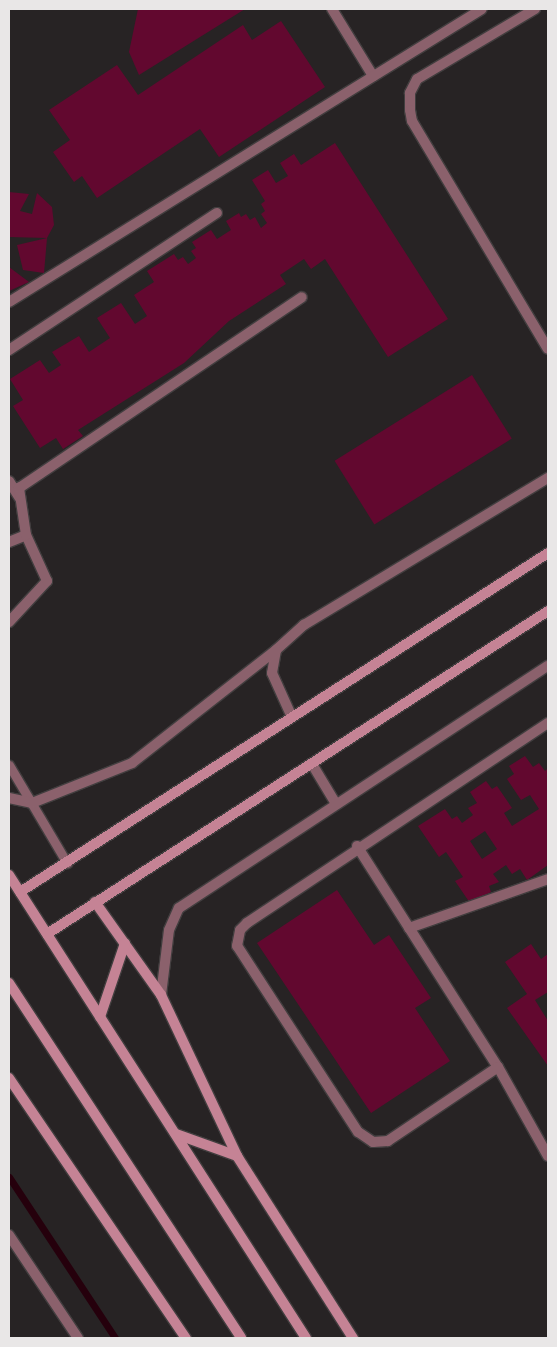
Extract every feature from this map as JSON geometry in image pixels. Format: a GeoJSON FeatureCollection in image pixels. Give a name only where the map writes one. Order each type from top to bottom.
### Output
{"type":"FeatureCollection","features":[{"type":"Feature","properties":{"kind":"street"},"geometry":{"type":"LineString","coordinates":[[332,9],[373,76]]}},
{"type":"Feature","properties":{"kind":"street"},"geometry":{"type":"LineString","coordinates":[[9,302],[482,9]]}},
{"type":"Feature","properties":{"kind":"street"},"geometry":{"type":"LineString","coordinates":[[535,9],[417,79],[410,93],[410,110],[412,121],[548,349]]}},
{"type":"Feature","properties":{"kind":"street"},"geometry":{"type":"LineString","coordinates":[[9,350],[217,213]]}},
{"type":"Feature","properties":{"kind":"street"},"geometry":{"type":"LineString","coordinates":[[9,622],[48,581],[26,535],[19,488],[302,297]]}},
{"type":"Feature","properties":{"kind":"street"},"geometry":{"type":"LineString","coordinates":[[9,798],[32,804],[132,763],[312,620],[548,478]]}},
{"type":"Feature","properties":{"kind":"street"},"geometry":{"type":"LineString","coordinates":[[9,481],[20,500]]}},
{"type":"Feature","properties":{"kind":"street"},"geometry":{"type":"LineString","coordinates":[[9,542],[26,535]]}},
{"type":"Feature","properties":{"kind":"street"},"geometry":{"type":"LineString","coordinates":[[20,892],[291,715],[548,554]]}},
{"type":"Feature","properties":{"kind":"street"},"geometry":{"type":"LineString","coordinates":[[47,934],[548,611]]}},
{"type":"Feature","properties":{"kind":"street"},"geometry":{"type":"LineString","coordinates":[[276,650],[272,673],[291,715]]}},
{"type":"Feature","properties":{"kind":"street"},"geometry":{"type":"LineString","coordinates":[[161,995],[169,930],[179,908],[548,666]]}},
{"type":"Feature","properties":{"kind":"street"},"geometry":{"type":"LineString","coordinates":[[498,1067],[388,1141],[373,1142],[358,1132],[240,955],[238,938],[247,922],[357,846],[548,723]]}},
{"type":"Feature","properties":{"kind":"street"},"geometry":{"type":"LineString","coordinates":[[312,764],[336,804]]}},
{"type":"Feature","properties":{"kind":"street"},"geometry":{"type":"LineString","coordinates":[[357,846],[498,1067],[545,1144],[548,1156]]}},
{"type":"Feature","properties":{"kind":"street"},"geometry":{"type":"LineString","coordinates":[[9,875],[306,1338]]}},
{"type":"Feature","properties":{"kind":"street"},"geometry":{"type":"LineString","coordinates":[[409,928],[548,879]]}},
{"type":"Feature","properties":{"kind":"street"},"geometry":{"type":"LineString","coordinates":[[95,902],[161,995],[237,1156],[353,1338]]}},
{"type":"Feature","properties":{"kind":"street"},"geometry":{"type":"LineString","coordinates":[[100,1017],[125,944]]}},
{"type":"Feature","properties":{"kind":"street"},"geometry":{"type":"LineString","coordinates":[[9,983],[236,1337]]}},
{"type":"Feature","properties":{"kind":"street"},"geometry":{"type":"LineString","coordinates":[[9,1078],[63,1163],[186,1338]]}},
{"type":"Feature","properties":{"kind":"street"},"geometry":{"type":"LineString","coordinates":[[176,1134],[237,1156]]}},
{"type":"Feature","properties":{"kind":"street"},"geometry":{"type":"LineString","coordinates":[[9,1235],[78,1338]]}},
{"type":"Feature","properties":{"kind":"lane"},"geometry":{"type":"LineString","coordinates":[[9,765],[67,863]]}},
{"type":"Feature","properties":{"kind":"building"},"geometry":{"type":"Polygon","coordinates":[[[138,9],[245,9],[139,75],[129,52],[138,9]]]}},
{"type":"Feature","properties":{"kind":"building"},"geometry":{"type":"Polygon","coordinates":[[[281,21],[325,87],[219,157],[200,129],[97,198],[82,176],[74,182],[53,152],[70,140],[49,110],[117,65],[138,95],[243,25],[252,40],[281,21]]]}},
{"type":"Feature","properties":{"kind":"building"},"geometry":{"type":"Polygon","coordinates":[[[335,143],[448,319],[388,357],[325,259],[311,269],[304,259],[280,275],[286,284],[229,321],[184,363],[78,430],[83,436],[63,449],[56,438],[40,448],[13,406],[23,400],[10,379],[40,360],[49,373],[61,365],[52,352],[79,336],[89,352],[110,338],[97,318],[121,303],[135,324],[147,316],[134,295],[154,282],[147,271],[174,254],[178,260],[183,257],[188,264],[196,258],[191,251],[196,248],[192,242],[211,230],[217,239],[231,230],[226,221],[239,213],[241,217],[246,214],[250,220],[255,217],[261,228],[267,223],[261,214],[265,211],[261,204],[265,201],[252,180],[268,170],[276,183],[288,176],[280,163],[294,154],[301,165],[335,143]]]}},
{"type":"Feature","properties":{"kind":"building"},"geometry":{"type":"Polygon","coordinates":[[[9,192],[29,194],[20,211],[32,214],[37,193],[52,207],[54,225],[47,238],[9,237],[9,192]]]}},
{"type":"Feature","properties":{"kind":"building"},"geometry":{"type":"Polygon","coordinates":[[[47,238],[44,273],[23,270],[17,245],[47,238]]]}},
{"type":"Feature","properties":{"kind":"building"},"geometry":{"type":"Polygon","coordinates":[[[9,267],[29,282],[9,291],[9,267]]]}},
{"type":"Feature","properties":{"kind":"building"},"geometry":{"type":"Polygon","coordinates":[[[472,375],[512,439],[374,524],[335,461],[472,375]]]}},
{"type":"Feature","properties":{"kind":"building"},"geometry":{"type":"Polygon","coordinates":[[[525,756],[533,767],[539,763],[545,771],[548,768],[548,865],[527,880],[520,869],[512,874],[506,865],[493,874],[499,882],[489,886],[491,892],[470,903],[455,881],[463,877],[446,852],[439,857],[418,826],[445,809],[452,819],[457,816],[462,823],[473,815],[468,808],[477,803],[470,792],[486,781],[492,789],[497,786],[512,808],[504,813],[512,826],[539,809],[530,795],[521,800],[507,779],[514,774],[509,766],[525,756]],[[485,831],[470,841],[482,859],[497,849],[485,831]]]}},
{"type":"Feature","properties":{"kind":"building"},"geometry":{"type":"Polygon","coordinates":[[[337,890],[374,945],[389,935],[431,998],[415,1008],[450,1061],[371,1113],[257,943],[337,890]]]}},
{"type":"Feature","properties":{"kind":"building"},"geometry":{"type":"Polygon","coordinates":[[[531,944],[541,959],[548,954],[548,992],[535,1000],[548,1021],[548,1066],[507,1008],[527,994],[505,962],[531,944]]]}},
{"type":"Feature","properties":{"kind":"waterway"},"geometry":{"type":"LineString","coordinates":[[9,1177],[115,1338]]}}]}
